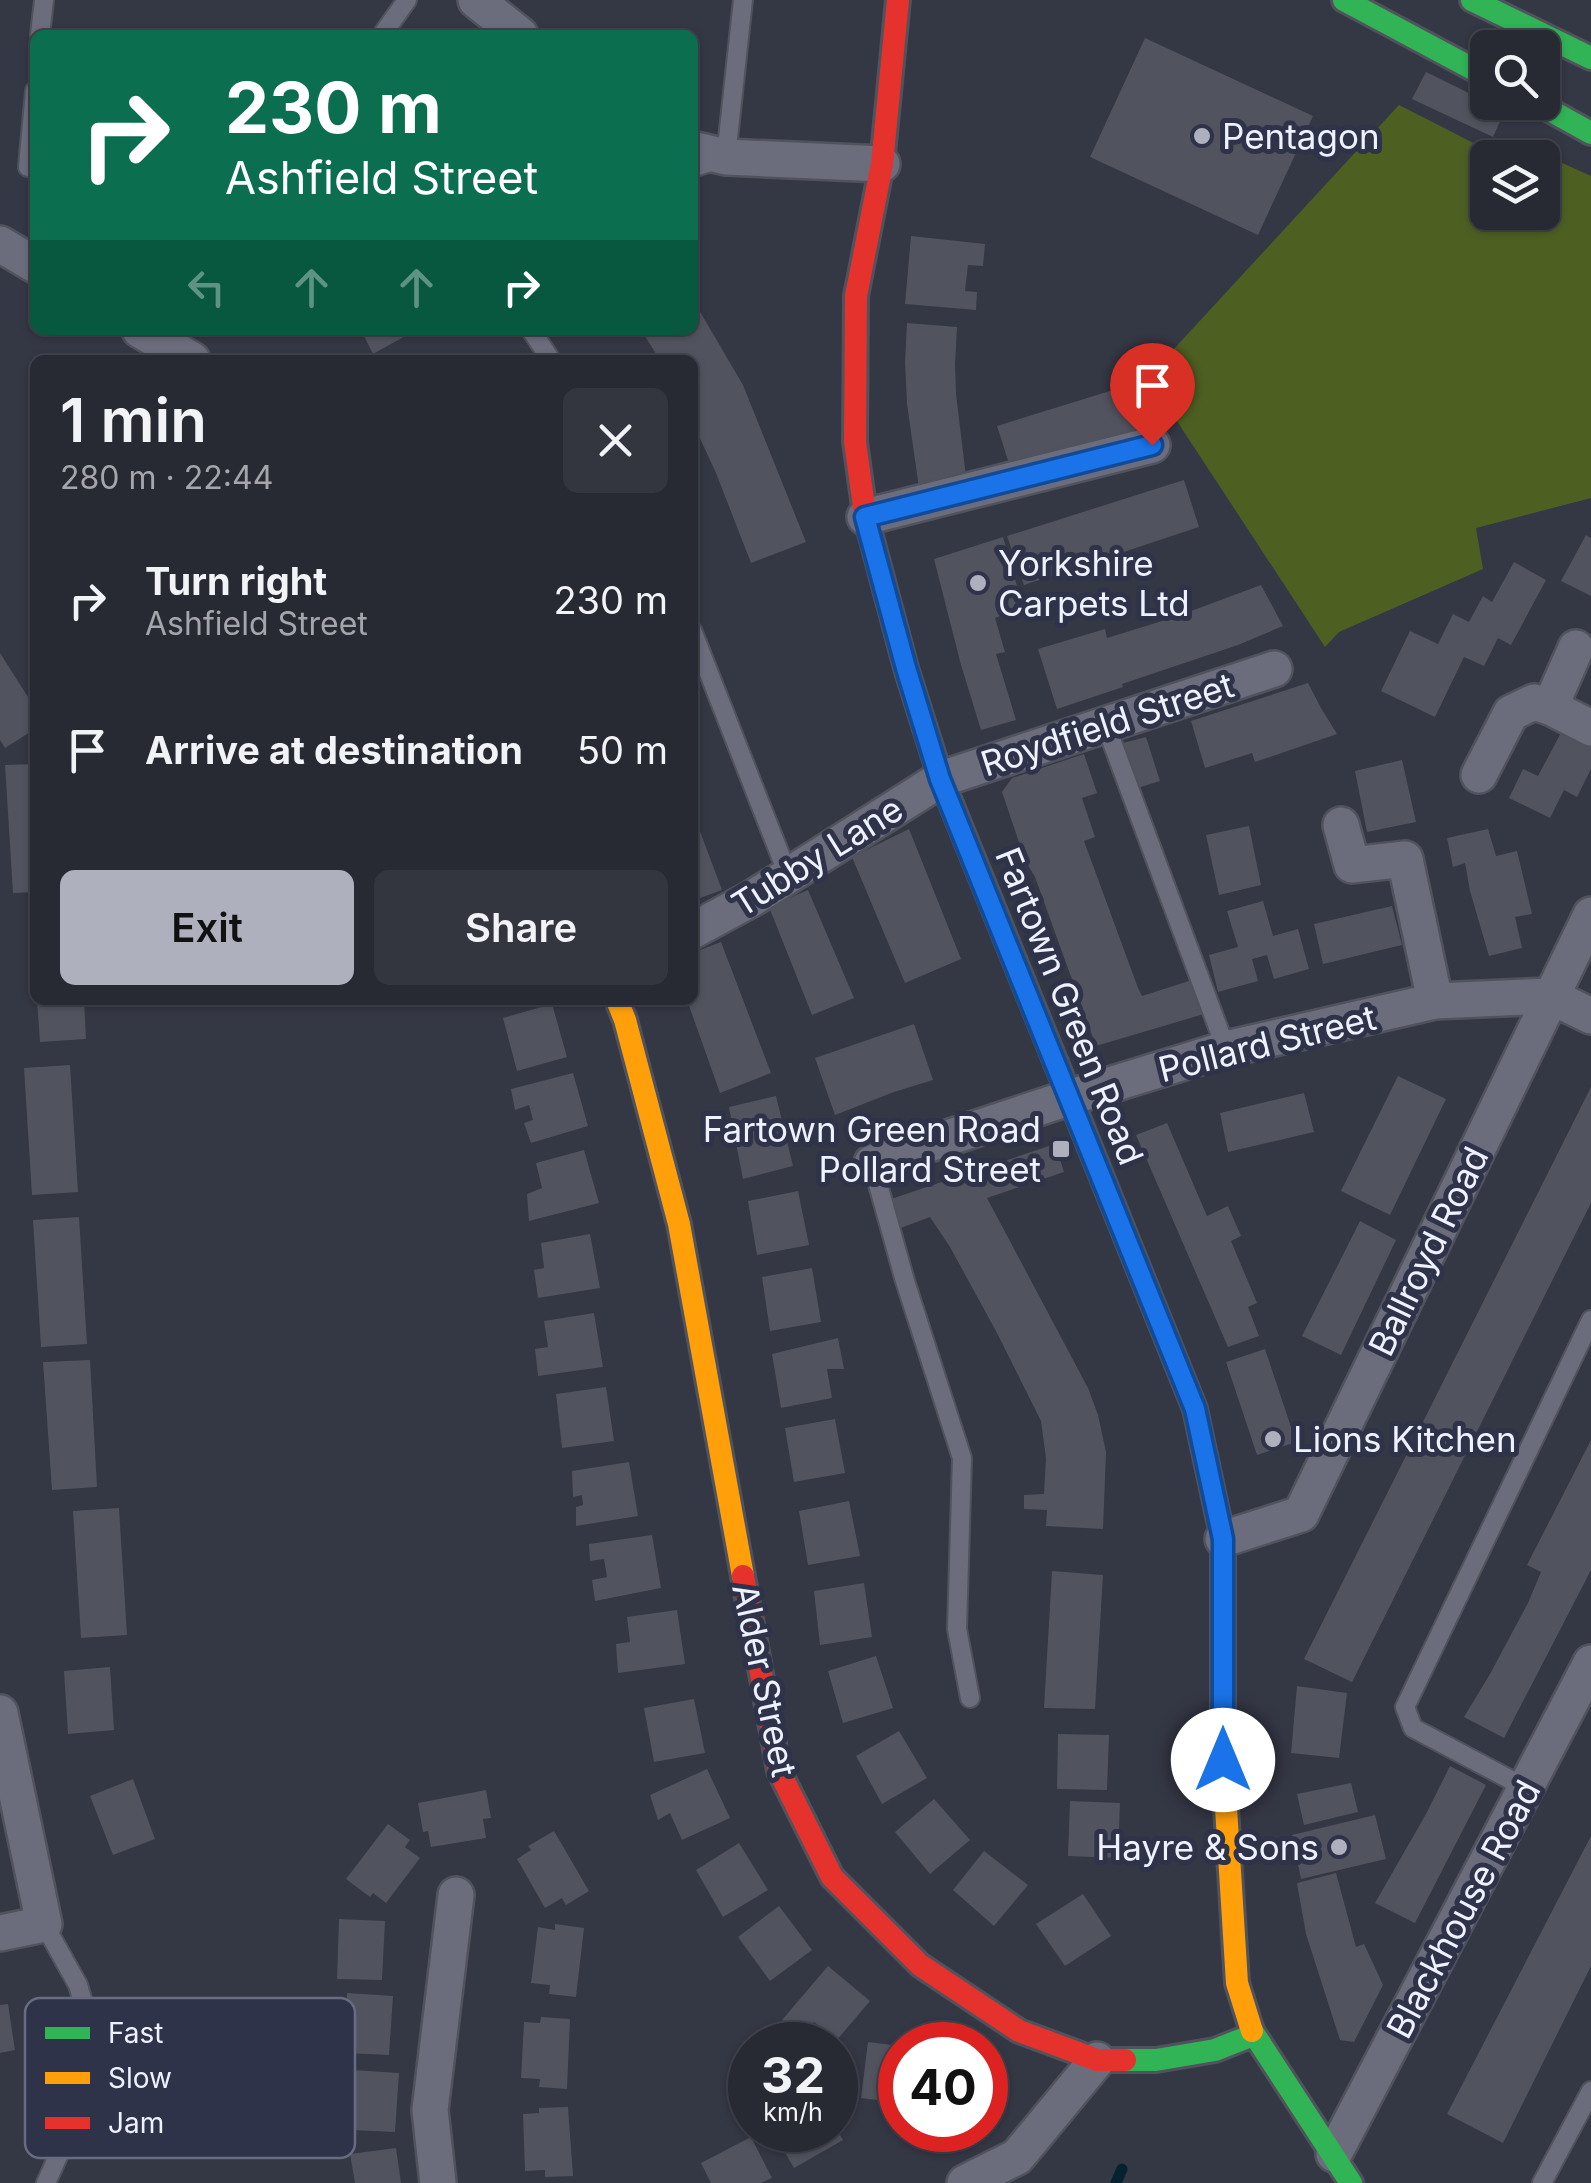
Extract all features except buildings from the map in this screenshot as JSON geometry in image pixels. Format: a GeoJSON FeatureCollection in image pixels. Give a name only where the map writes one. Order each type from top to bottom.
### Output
{"type":"FeatureCollection","features":[{"type":"Feature","properties":{"kind":"street"},"geometry":{"type":"LineString","coordinates":[[476,0],[514,30]]}},
{"type":"Feature","properties":{"kind":"street","name":"Fartown Green Road"},"geometry":{"type":"LineString","coordinates":[[898,0],[882,164],[856,296],[855,442],[865,517],[940,779],[1195,1409],[1223,1539],[1223,1760],[1236,1983],[1253,2034],[1343,2169]]}},
{"type":"Feature","properties":{"kind":"street"},"geometry":{"type":"LineString","coordinates":[[1344,0],[1470,67]]}},
{"type":"Feature","properties":{"kind":"street"},"geometry":{"type":"LineString","coordinates":[[1472,0],[1591,58]]}},
{"type":"Feature","properties":{"kind":"street"},"geometry":{"type":"LineString","coordinates":[[1560,115],[1591,132]]}},
{"type":"Feature","properties":{"kind":"street"},"geometry":{"type":"LineString","coordinates":[[710,153],[882,164]]}},
{"type":"Feature","properties":{"kind":"street"},"geometry":{"type":"LineString","coordinates":[[0,244],[30,262]]}},
{"type":"Feature","properties":{"kind":"street"},"geometry":{"type":"LineString","coordinates":[[149,335],[183,355]]}},
{"type":"Feature","properties":{"kind":"street"},"geometry":{"type":"LineString","coordinates":[[865,517],[1152,445]]}},
{"type":"Feature","properties":{"kind":"street"},"geometry":{"type":"LineString","coordinates":[[1550,707],[1576,648]]}},
{"type":"Feature","properties":{"kind":"street","name":"Roydfield Street"},"geometry":{"type":"LineString","coordinates":[[940,779],[1274,669]]}},
{"type":"Feature","properties":{"kind":"street"},"geometry":{"type":"LineString","coordinates":[[1479,775],[1511,712],[1534,702],[1591,728]]}},
{"type":"Feature","properties":{"kind":"street","name":"Tubby Lane"},"geometry":{"type":"LineString","coordinates":[[698,928],[754,898],[940,779]]}},
{"type":"Feature","properties":{"kind":"street"},"geometry":{"type":"LineString","coordinates":[[1342,825],[1352,865],[1405,859],[1435,1001]]}},
{"type":"Feature","properties":{"kind":"street","name":"Ballroyd Road"},"geometry":{"type":"LineString","coordinates":[[1223,1539],[1301,1514],[1591,915]]}},
{"type":"Feature","properties":{"kind":"street"},"geometry":{"type":"LineString","coordinates":[[1550,996],[1591,1016]]}},
{"type":"Feature","properties":{"kind":"street","name":"Pollard Street"},"geometry":{"type":"LineString","coordinates":[[872,1164],[982,1120],[1071,1098],[1226,1049],[1435,1001],[1550,996]]}},
{"type":"Feature","properties":{"kind":"street","name":"Alder Street"},"geometry":{"type":"LineString","coordinates":[[619,1005],[679,1224],[779,1772],[832,1876],[920,1965],[1019,2031],[1097,2060],[1156,2060],[1215,2050],[1253,2034]]}},
{"type":"Feature","properties":{"kind":"street","name":"Blackhouse Road"},"geometry":{"type":"LineString","coordinates":[[1343,2169],[1526,1788],[1591,1663]]}},
{"type":"Feature","properties":{"kind":"street"},"geometry":{"type":"LineString","coordinates":[[0,1714],[44,1924],[0,1933]]}},
{"type":"Feature","properties":{"kind":"street"},"geometry":{"type":"LineString","coordinates":[[438,2183],[430,2110],[456,1895]]}},
{"type":"Feature","properties":{"kind":"street"},"geometry":{"type":"LineString","coordinates":[[965,2183],[1018,2156],[1097,2060]]}},
{"type":"Feature","properties":{"kind":"lane"},"geometry":{"type":"LineString","coordinates":[[41,30],[44,0]]}},
{"type":"Feature","properties":{"kind":"lane"},"geometry":{"type":"LineString","coordinates":[[385,30],[406,0]]}},
{"type":"Feature","properties":{"kind":"lane"},"geometry":{"type":"LineString","coordinates":[[710,153],[743,0]]}},
{"type":"Feature","properties":{"kind":"lane"},"geometry":{"type":"LineString","coordinates":[[28,168],[30,146]]}},
{"type":"Feature","properties":{"kind":"lane"},"geometry":{"type":"LineString","coordinates":[[698,645],[788,875]]}},
{"type":"Feature","properties":{"kind":"lane"},"geometry":{"type":"LineString","coordinates":[[1106,726],[1226,1049]]}},
{"type":"Feature","properties":{"kind":"lane"},"geometry":{"type":"LineString","coordinates":[[872,1164],[962,1458],[957,1629],[970,1698]]}},
{"type":"Feature","properties":{"kind":"lane"},"geometry":{"type":"LineString","coordinates":[[1526,1788],[1412,1728],[1405,1707],[1591,1320]]}},
{"type":"Feature","properties":{"kind":"lane"},"geometry":{"type":"LineString","coordinates":[[44,1924],[82,1998]]}},
{"type":"Feature","properties":{"kind":"lane"},"geometry":{"type":"LineString","coordinates":[[1542,2183],[1591,2091]]}},
{"type":"Feature","properties":{"kind":"lane"},"geometry":{"type":"LineString","coordinates":[[46,2183],[57,2158]]}},
{"type":"Feature","properties":{"kind":"green space"},"geometry":{"type":"Polygon","coordinates":[[[1399,105],[1470,141],[1470,230],[1560,230],[1560,162],[1591,176],[1591,498],[1476,528],[1483,569],[1339,632],[1325,647],[1148,377],[1399,105]]]}},
{"type":"Feature","properties":{"kind":"waterway"},"geometry":{"type":"LineString","coordinates":[[1116,2183],[1122,2169]]}},
{"type":"Feature","properties":{"kind":"traffic: fast"},"geometry":{"type":"LineString","coordinates":[[1344,0],[1470,67]]}},
{"type":"Feature","properties":{"kind":"traffic: fast"},"geometry":{"type":"LineString","coordinates":[[1472,0],[1591,58]]}},
{"type":"Feature","properties":{"kind":"traffic: fast"},"geometry":{"type":"LineString","coordinates":[[1560,116],[1591,133]]}},
{"type":"Feature","properties":{"kind":"traffic: fast"},"geometry":{"type":"LineString","coordinates":[[1056,1063],[1195,1409],[1223,1539],[1223,1638]]}},
{"type":"Feature","properties":{"kind":"traffic: fast"},"geometry":{"type":"LineString","coordinates":[[1252,2031],[1351,2183]]}},
{"type":"Feature","properties":{"kind":"traffic: fast"},"geometry":{"type":"LineString","coordinates":[[1125,2060],[1156,2060],[1215,2050],[1253,2035]]}},
{"type":"Feature","properties":{"kind":"traffic: slow"},"geometry":{"type":"LineString","coordinates":[[865,514],[906,668],[941,779],[1056,1063]]}},
{"type":"Feature","properties":{"kind":"traffic: slow"},"geometry":{"type":"LineString","coordinates":[[619,1005],[679,1224],[743,1576]]}},
{"type":"Feature","properties":{"kind":"traffic: slow"},"geometry":{"type":"LineString","coordinates":[[1223,1638],[1223,1760],[1237,1983],[1252,2031]]}},
{"type":"Feature","properties":{"kind":"traffic: jam"},"geometry":{"type":"LineString","coordinates":[[865,514],[855,442],[856,296],[882,164],[898,0]]}},
{"type":"Feature","properties":{"kind":"traffic: jam"},"geometry":{"type":"LineString","coordinates":[[743,1576],[779,1771],[832,1877],[920,1965],[1019,2031],[1097,2060],[1125,2060]]}},
{"type":"Feature","properties":{"kind":"place","name":"Pentagon"},"geometry":{"type":"Point","coordinates":[1202,136]}},
{"type":"Feature","properties":{"kind":"place","name":"Yorkshire Carpets Ltd"},"geometry":{"type":"Point","coordinates":[978,583]}},
{"type":"Feature","properties":{"kind":"place","name":"Fartown Green Road Pollard Street"},"geometry":{"type":"Point","coordinates":[1061,1149]}},
{"type":"Feature","properties":{"kind":"place","name":"Lions Kitchen"},"geometry":{"type":"Point","coordinates":[1273,1439]}},
{"type":"Feature","properties":{"kind":"place","name":"Hayre & Sons"},"geometry":{"type":"Point","coordinates":[1339,1847]}},
{"type":"Feature","properties":{"kind":"route"},"geometry":{"type":"LineString","coordinates":[[1152,445],[865,517],[940,779],[1195,1409],[1223,1539],[1223,1760]]}}]}
